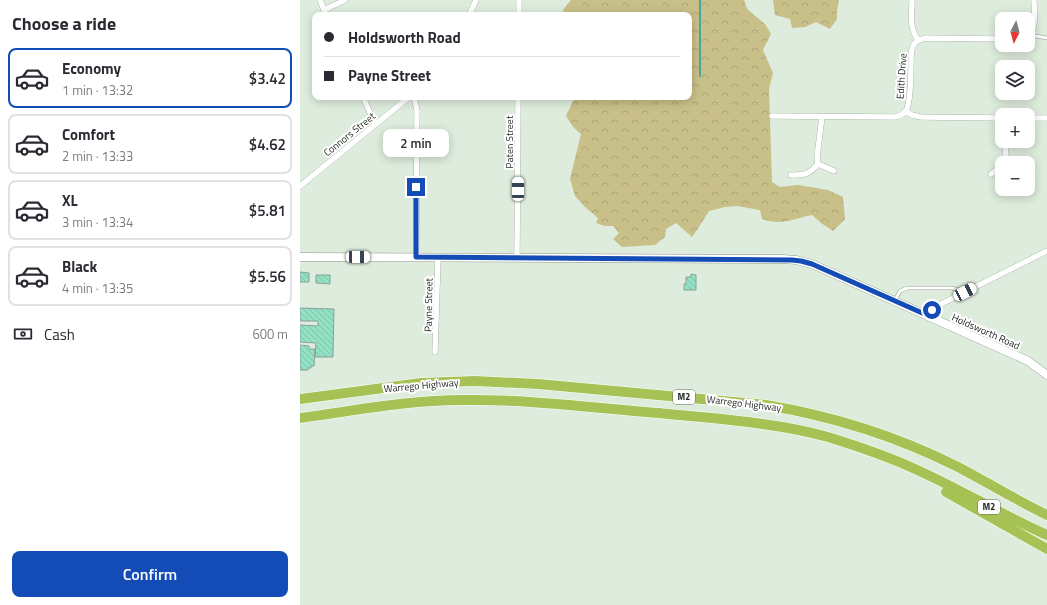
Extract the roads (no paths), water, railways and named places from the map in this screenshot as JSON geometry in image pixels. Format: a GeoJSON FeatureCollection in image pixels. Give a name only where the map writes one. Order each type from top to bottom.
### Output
{"type":"FeatureCollection","features":[{"type":"Feature","properties":{"kind":"highway","name":"Warrego Highway"},"geometry":{"type":"LineString","coordinates":[[300,399],[421,383],[475,381],[538,384],[766,405],[794,410],[854,425],[904,443],[956,466],[1047,515]]}},
{"type":"Feature","properties":{"kind":"highway","name":"Warrego Highway"},"geometry":{"type":"LineString","coordinates":[[300,418],[424,402],[488,400],[713,418],[785,427],[828,437],[891,458],[1047,535]]}},
{"type":"Feature","properties":{"kind":"highway"},"geometry":{"type":"LineString","coordinates":[[932,477],[939,488],[1047,549]]}},
{"type":"Feature","properties":{"kind":"street"},"geometry":{"type":"LineString","coordinates":[[320,0],[325,12]]}},
{"type":"Feature","properties":{"kind":"street"},"geometry":{"type":"LineString","coordinates":[[327,12],[345,0]]}},
{"type":"Feature","properties":{"kind":"street"},"geometry":{"type":"LineString","coordinates":[[470,12],[476,0]]}},
{"type":"Feature","properties":{"kind":"street"},"geometry":{"type":"LineString","coordinates":[[519,0],[519,12]]}},
{"type":"Feature","properties":{"kind":"street"},"geometry":{"type":"LineString","coordinates":[[912,0],[912,26],[914,34],[918,40],[926,38],[995,39]]}},
{"type":"Feature","properties":{"kind":"street"},"geometry":{"type":"LineString","coordinates":[[1034,0],[1034,12]]}},
{"type":"Feature","properties":{"kind":"street","name":"Edith Drive"},"geometry":{"type":"LineString","coordinates":[[772,116],[895,117],[901,115],[908,105],[913,44],[918,40]]}},
{"type":"Feature","properties":{"kind":"street"},"geometry":{"type":"LineString","coordinates":[[364,100],[375,124]]}},
{"type":"Feature","properties":{"kind":"street","name":"Connors Street"},"geometry":{"type":"LineString","coordinates":[[300,186],[405,100]]}},
{"type":"Feature","properties":{"kind":"street"},"geometry":{"type":"LineString","coordinates":[[415,100],[417,110],[416,257]]}},
{"type":"Feature","properties":{"kind":"street","name":"Paten Street"},"geometry":{"type":"LineString","coordinates":[[517,258],[518,100]]}},
{"type":"Feature","properties":{"kind":"street"},"geometry":{"type":"LineString","coordinates":[[905,111],[912,115],[922,117],[995,118]]}},
{"type":"Feature","properties":{"kind":"street"},"geometry":{"type":"LineString","coordinates":[[790,175],[807,174],[818,164],[817,157],[822,117]]}},
{"type":"Feature","properties":{"kind":"street"},"geometry":{"type":"LineString","coordinates":[[1035,118],[1047,118]]}},
{"type":"Feature","properties":{"kind":"street"},"geometry":{"type":"LineString","coordinates":[[818,164],[834,171]]}},
{"type":"Feature","properties":{"kind":"street"},"geometry":{"type":"LineString","coordinates":[[991,174],[995,171]]}},
{"type":"Feature","properties":{"kind":"street"},"geometry":{"type":"LineString","coordinates":[[929,316],[932,310],[936,307],[1047,251]]}},
{"type":"Feature","properties":{"kind":"street","name":"Holdsworth Road"},"geometry":{"type":"LineString","coordinates":[[300,257],[801,261],[812,264],[1028,361],[1047,375]]}},
{"type":"Feature","properties":{"kind":"street","name":"Payne Street"},"geometry":{"type":"LineString","coordinates":[[435,352],[438,258]]}},
{"type":"Feature","properties":{"kind":"lane"},"geometry":{"type":"LineString","coordinates":[[1035,37],[1047,38]]}},
{"type":"Feature","properties":{"kind":"lane"},"geometry":{"type":"LineString","coordinates":[[895,301],[900,291],[907,288],[952,288],[965,292]]}},
{"type":"Feature","properties":{"kind":"waterway"},"geometry":{"type":"LineString","coordinates":[[700,0],[700,76]]}}]}
